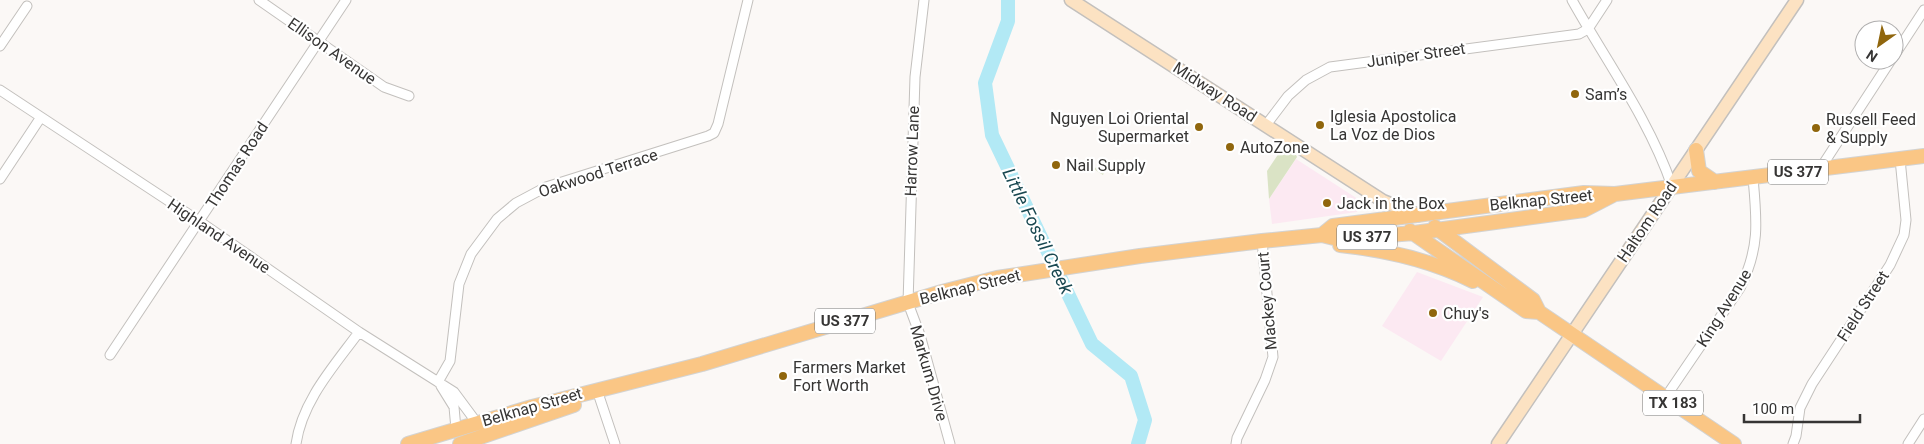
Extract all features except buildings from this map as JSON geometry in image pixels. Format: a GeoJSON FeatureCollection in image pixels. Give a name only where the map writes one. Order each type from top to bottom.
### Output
{"type":"FeatureCollection","features":[{"type":"Feature","properties":{"kind":"main road","name":"Midway Road"},"geometry":{"type":"LineString","coordinates":[[1071,0],[1383,201],[1418,215]]}},
{"type":"Feature","properties":{"kind":"main road","name":"Haltom Road"},"geometry":{"type":"LineString","coordinates":[[1498,444],[1797,0]]}},
{"type":"Feature","properties":{"kind":"main road"},"geometry":{"type":"LineString","coordinates":[[1696,150],[1699,172],[1715,182]]}},
{"type":"Feature","properties":{"kind":"main road","name":"US 377"},"geometry":{"type":"LineString","coordinates":[[1615,194],[1924,156]]}},
{"type":"Feature","properties":{"kind":"main road","name":"Belknap Street"},"geometry":{"type":"LineString","coordinates":[[1322,234],[1333,226],[1584,193],[1615,194]]}},
{"type":"Feature","properties":{"kind":"main road","name":"Belknap Street"},"geometry":{"type":"LineString","coordinates":[[460,444],[658,376],[942,292],[997,278],[1080,265],[1322,234],[1338,239],[1414,233],[1584,210],[1615,194]]}},
{"type":"Feature","properties":{"kind":"main road","name":"Midway Road"},"geometry":{"type":"LineString","coordinates":[[1383,201],[1393,218]]}},
{"type":"Feature","properties":{"kind":"main road","name":"TX 183"},"geometry":{"type":"LineString","coordinates":[[1418,215],[1533,300],[1539,312],[1570,335],[1734,444]]}},
{"type":"Feature","properties":{"kind":"main road","name":"TX 183"},"geometry":{"type":"LineString","coordinates":[[1393,218],[1526,311],[1539,312]]}},
{"type":"Feature","properties":{"kind":"main road"},"geometry":{"type":"LineString","coordinates":[[1465,226],[1458,237],[1460,243],[1473,255],[1470,271]]}},
{"type":"Feature","properties":{"kind":"main road"},"geometry":{"type":"LineString","coordinates":[[1290,238],[1378,250],[1415,258],[1458,274],[1516,303]]}},
{"type":"Feature","properties":{"kind":"main road","name":"Belknap Street"},"geometry":{"type":"LineString","coordinates":[[408,444],[594,390],[658,376]]}},
{"type":"Feature","properties":{"kind":"street","name":"Ellison Avenue"},"geometry":{"type":"LineString","coordinates":[[259,0],[384,87],[409,96]]}},
{"type":"Feature","properties":{"kind":"street","name":"Thomas Road"},"geometry":{"type":"LineString","coordinates":[[110,354],[346,0]]}},
{"type":"Feature","properties":{"kind":"street","name":"Oakwood Terrace"},"geometry":{"type":"LineString","coordinates":[[438,382],[450,361],[460,284],[471,254],[497,219],[516,203],[546,187],[714,133],[718,124],[748,0]]}},
{"type":"Feature","properties":{"kind":"street","name":"Harrow Lane"},"geometry":{"type":"LineString","coordinates":[[908,303],[915,77],[924,0]]}},
{"type":"Feature","properties":{"kind":"street"},"geometry":{"type":"LineString","coordinates":[[1572,0],[1644,123],[1663,160],[1672,186]]}},
{"type":"Feature","properties":{"kind":"street"},"geometry":{"type":"LineString","coordinates":[[1588,29],[1607,0]]}},
{"type":"Feature","properties":{"kind":"street"},"geometry":{"type":"LineString","coordinates":[[0,46],[27,6]]}},
{"type":"Feature","properties":{"kind":"street"},"geometry":{"type":"LineString","coordinates":[[1904,41],[1924,10]]}},
{"type":"Feature","properties":{"kind":"street","name":"Juniper Street"},"geometry":{"type":"LineString","coordinates":[[1266,125],[1288,96],[1306,80],[1330,67],[1579,34],[1588,29]]}},
{"type":"Feature","properties":{"kind":"street"},"geometry":{"type":"LineString","coordinates":[[1820,169],[1885,70]]}},
{"type":"Feature","properties":{"kind":"street","name":"Highland Avenue"},"geometry":{"type":"LineString","coordinates":[[0,90],[199,221],[359,332],[438,382]]}},
{"type":"Feature","properties":{"kind":"street"},"geometry":{"type":"LineString","coordinates":[[0,179],[41,117]]}},
{"type":"Feature","properties":{"kind":"street","name":"Field Street"},"geometry":{"type":"LineString","coordinates":[[1793,444],[1800,408],[1812,384],[1890,265],[1904,235],[1906,220],[1900,159]]}},
{"type":"Feature","properties":{"kind":"street","name":"King Avenue"},"geometry":{"type":"LineString","coordinates":[[1665,398],[1740,288],[1750,268],[1755,249],[1757,218],[1754,178]]}},
{"type":"Feature","properties":{"kind":"street","name":"Mackey Court"},"geometry":{"type":"LineString","coordinates":[[1236,444],[1237,438],[1266,380],[1273,357],[1262,241]]}},
{"type":"Feature","properties":{"kind":"street","name":"Markum Drive"},"geometry":{"type":"LineString","coordinates":[[908,303],[920,335],[950,444]]}},
{"type":"Feature","properties":{"kind":"street"},"geometry":{"type":"LineString","coordinates":[[296,444],[298,427],[313,395],[359,332]]}},
{"type":"Feature","properties":{"kind":"street"},"geometry":{"type":"LineString","coordinates":[[438,382],[454,392],[476,423]]}},
{"type":"Feature","properties":{"kind":"street"},"geometry":{"type":"LineString","coordinates":[[438,382],[454,407],[456,430]]}},
{"type":"Feature","properties":{"kind":"street"},"geometry":{"type":"LineString","coordinates":[[599,396],[615,444]]}},
{"type":"Feature","properties":{"kind":"street"},"geometry":{"type":"LineString","coordinates":[[1908,444],[1924,419]]}},
{"type":"Feature","properties":{"kind":"shaded area"},"geometry":{"type":"Polygon","coordinates":[[[1296,159],[1361,201],[1357,212],[1272,224],[1269,199],[1296,159]]]}},
{"type":"Feature","properties":{"kind":"shaded area"},"geometry":{"type":"Polygon","coordinates":[[[1417,272],[1483,297],[1441,361],[1382,326],[1417,272]]]}},
{"type":"Feature","properties":{"kind":"green space"},"geometry":{"type":"Polygon","coordinates":[[[1283,147],[1295,153],[1297,157],[1269,199],[1267,171],[1283,147]]]}},
{"type":"Feature","properties":{"kind":"green space"},"geometry":{"type":"Polygon","coordinates":[[[1104,161],[1108,163],[1103,175],[1094,169],[1104,161]]]}},
{"type":"Feature","properties":{"kind":"waterway","name":"Little Fossil Creek"},"geometry":{"type":"LineString","coordinates":[[1008,0],[1008,21],[985,83],[992,135],[1092,344],[1131,376],[1145,420],[1138,444]]}},
{"type":"Feature","properties":{"kind":"place","name":"Sam’s"},"geometry":{"type":"Point","coordinates":[1575,94]}},
{"type":"Feature","properties":{"kind":"place","name":"Iglesia Apostolica La Voz de Dios"},"geometry":{"type":"Point","coordinates":[1320,125]}},
{"type":"Feature","properties":{"kind":"place","name":"Nguyen Loi Oriental Supermarket"},"geometry":{"type":"Point","coordinates":[1199,127]}},
{"type":"Feature","properties":{"kind":"place","name":"Russell Feed & Supply"},"geometry":{"type":"Point","coordinates":[1816,128]}},
{"type":"Feature","properties":{"kind":"place","name":"AutoZone"},"geometry":{"type":"Point","coordinates":[1230,147]}},
{"type":"Feature","properties":{"kind":"place","name":"Nail Supply"},"geometry":{"type":"Point","coordinates":[1056,165]}},
{"type":"Feature","properties":{"kind":"place","name":"Jack in the Box"},"geometry":{"type":"Point","coordinates":[1327,203]}},
{"type":"Feature","properties":{"kind":"place","name":"Chuy's"},"geometry":{"type":"Point","coordinates":[1433,313]}},
{"type":"Feature","properties":{"kind":"place","name":"Farmers Market Fort Worth"},"geometry":{"type":"Point","coordinates":[783,376]}}]}
